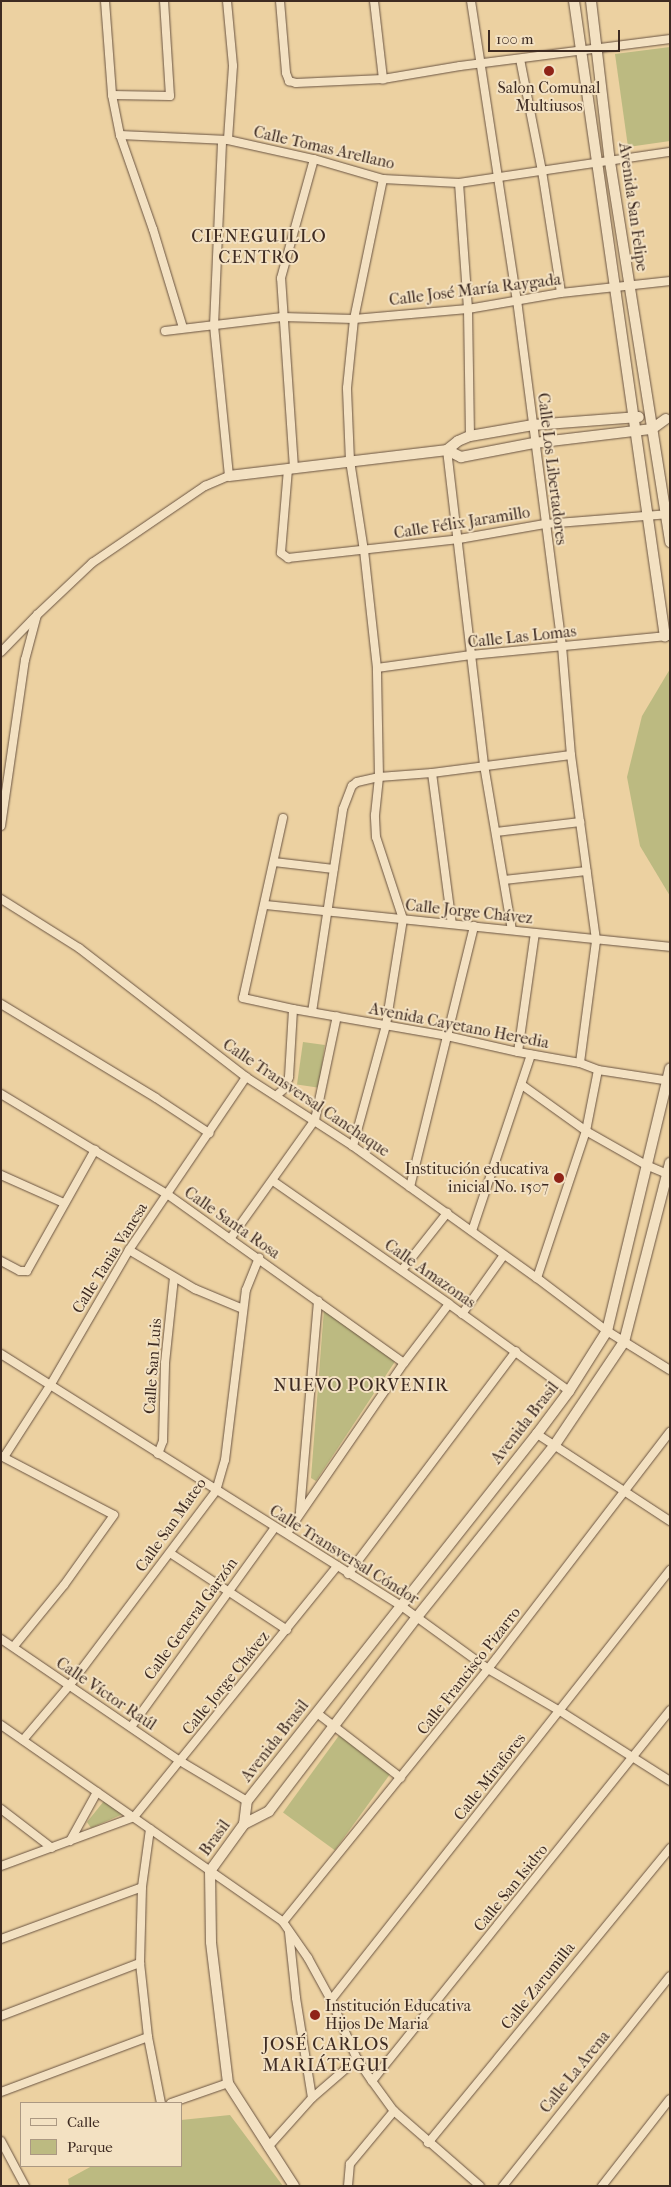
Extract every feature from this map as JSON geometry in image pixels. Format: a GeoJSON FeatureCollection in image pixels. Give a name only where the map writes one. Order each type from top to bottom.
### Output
{"type":"FeatureCollection","features":[{"type":"Feature","properties":{"kind":"street"},"geometry":{"type":"LineString","coordinates":[[105,1],[112,95],[120,135],[153,230],[183,328]]}},
{"type":"Feature","properties":{"kind":"street"},"geometry":{"type":"LineString","coordinates":[[112,95],[170,96],[164,1]]}},
{"type":"Feature","properties":{"kind":"street"},"geometry":{"type":"LineString","coordinates":[[227,1],[233,66],[225,140],[214,326],[229,476]]}},
{"type":"Feature","properties":{"kind":"street"},"geometry":{"type":"LineString","coordinates":[[280,1],[286,73],[289,81],[296,83],[382,79],[670,39]]}},
{"type":"Feature","properties":{"kind":"street"},"geometry":{"type":"LineString","coordinates":[[374,1],[382,79]]}},
{"type":"Feature","properties":{"kind":"street","name":"Calle Los Libertadores"},"geometry":{"type":"LineString","coordinates":[[471,1],[517,300],[534,443],[562,646],[571,755],[596,941],[580,1063]]}},
{"type":"Feature","properties":{"kind":"street","name":"Avenida San Felipe"},"geometry":{"type":"LineString","coordinates":[[574,1],[633,418],[667,637]]}},
{"type":"Feature","properties":{"kind":"street","name":"Avenida San Felipe"},"geometry":{"type":"LineString","coordinates":[[590,1],[610,162],[649,416],[668,515],[670,542]]}},
{"type":"Feature","properties":{"kind":"street"},"geometry":{"type":"LineString","coordinates":[[520,59],[542,171],[561,293]]}},
{"type":"Feature","properties":{"kind":"street","name":"Calle Tomas Arellano"},"geometry":{"type":"LineString","coordinates":[[120,135],[225,140],[314,159],[383,179],[459,183],[670,152]]}},
{"type":"Feature","properties":{"kind":"street"},"geometry":{"type":"LineString","coordinates":[[291,469],[281,278],[314,159]]}},
{"type":"Feature","properties":{"kind":"street"},"geometry":{"type":"LineString","coordinates":[[353,1146],[386,1025],[403,919],[376,837],[375,815],[379,776],[377,668],[364,551],[350,461],[347,388],[354,319],[383,179]]}},
{"type":"Feature","properties":{"kind":"street"},"geometry":{"type":"LineString","coordinates":[[459,183],[468,309],[470,436]]}},
{"type":"Feature","properties":{"kind":"street","name":"Calle José María Raygada"},"geometry":{"type":"LineString","coordinates":[[165,331],[282,317],[354,319],[468,309],[561,293],[670,281]]}},
{"type":"Feature","properties":{"kind":"street"},"geometry":{"type":"LineString","coordinates":[[447,450],[458,440],[470,436],[533,425],[649,416],[668,419]]}},
{"type":"Feature","properties":{"kind":"street"},"geometry":{"type":"LineString","coordinates":[[1,652],[92,563],[205,486],[229,476],[447,450],[461,457],[534,443],[652,428],[668,419]]}},
{"type":"Feature","properties":{"kind":"street"},"geometry":{"type":"LineString","coordinates":[[447,450],[459,539],[484,765],[512,930]]}},
{"type":"Feature","properties":{"kind":"street","name":"Calle Félix Jaramillo"},"geometry":{"type":"LineString","coordinates":[[291,469],[281,553],[283,557],[288,558],[459,539],[545,524],[668,515]]}},
{"type":"Feature","properties":{"kind":"street"},"geometry":{"type":"LineString","coordinates":[[1,826],[25,660],[37,615]]}},
{"type":"Feature","properties":{"kind":"street","name":"Calle Las Lomas"},"geometry":{"type":"LineString","coordinates":[[377,668],[562,646],[667,637]]}},
{"type":"Feature","properties":{"kind":"street"},"geometry":{"type":"LineString","coordinates":[[312,1012],[343,809],[348,793],[357,782],[379,776],[432,773],[571,755]]}},
{"type":"Feature","properties":{"kind":"street"},"geometry":{"type":"LineString","coordinates":[[432,773],[452,924]]}},
{"type":"Feature","properties":{"kind":"street"},"geometry":{"type":"LineString","coordinates":[[265,905],[283,818]]}},
{"type":"Feature","properties":{"kind":"street"},"geometry":{"type":"LineString","coordinates":[[496,832],[580,822]]}},
{"type":"Feature","properties":{"kind":"street"},"geometry":{"type":"LineString","coordinates":[[274,862],[334,869]]}},
{"type":"Feature","properties":{"kind":"street"},"geometry":{"type":"LineString","coordinates":[[504,880],[587,871]]}},
{"type":"Feature","properties":{"kind":"street","name":"Calle Transversal Canchaque"},"geometry":{"type":"LineString","coordinates":[[1,899],[78,948],[246,1077],[277,1095],[353,1146],[472,1230],[607,1331],[670,1370]]}},
{"type":"Feature","properties":{"kind":"street","name":"Calle Jorge Chávez"},"geometry":{"type":"LineString","coordinates":[[265,905],[512,930],[596,941],[670,947]]}},
{"type":"Feature","properties":{"kind":"street","name":"Avenida Cayetano Heredia"},"geometry":{"type":"LineString","coordinates":[[265,905],[243,998],[293,1009],[447,1036],[531,1055],[580,1063],[598,1070],[668,1081]]}},
{"type":"Feature","properties":{"kind":"street"},"geometry":{"type":"LineString","coordinates":[[410,1187],[474,926]]}},
{"type":"Feature","properties":{"kind":"street"},"geometry":{"type":"LineString","coordinates":[[518,1052],[536,933]]}},
{"type":"Feature","properties":{"kind":"street"},"geometry":{"type":"LineString","coordinates":[[1,1004],[156,1098],[209,1133]]}},
{"type":"Feature","properties":{"kind":"street"},"geometry":{"type":"LineString","coordinates":[[277,1095],[285,1088],[289,1077],[293,1009]]}},
{"type":"Feature","properties":{"kind":"street"},"geometry":{"type":"LineString","coordinates":[[230,1239],[315,1120],[337,1016]]}},
{"type":"Feature","properties":{"kind":"street"},"geometry":{"type":"LineString","coordinates":[[472,1230],[531,1055]]}},
{"type":"Feature","properties":{"kind":"street","name":"Avenida Brasil"},"geometry":{"type":"LineString","coordinates":[[244,1824],[247,1801],[537,1434],[569,1391],[607,1331],[670,1068]]}},
{"type":"Feature","properties":{"kind":"street"},"geometry":{"type":"LineString","coordinates":[[537,1278],[586,1131],[598,1070]]}},
{"type":"Feature","properties":{"kind":"street","name":"Calle Tania Vanesa"},"geometry":{"type":"LineString","coordinates":[[3,1457],[51,1384],[129,1250],[246,1077]]}},
{"type":"Feature","properties":{"kind":"street"},"geometry":{"type":"LineString","coordinates":[[522,1085],[586,1131],[646,1165],[668,1174]]}},
{"type":"Feature","properties":{"kind":"street","name":"Calle Santa Rosa"},"geometry":{"type":"LineString","coordinates":[[1,1094],[167,1194],[404,1363]]}},
{"type":"Feature","properties":{"kind":"street"},"geometry":{"type":"LineString","coordinates":[[1,1261],[20,1271],[27,1271],[95,1150]]}},
{"type":"Feature","properties":{"kind":"street","name":"Avenida Brasil"},"geometry":{"type":"LineString","coordinates":[[244,1824],[269,1811],[417,1617],[554,1446],[624,1342],[670,1163]]}},
{"type":"Feature","properties":{"kind":"street"},"geometry":{"type":"LineString","coordinates":[[1,1174],[64,1204]]}},
{"type":"Feature","properties":{"kind":"street","name":"Calle Amazonas"},"geometry":{"type":"LineString","coordinates":[[273,1181],[402,1270],[569,1391]]}},
{"type":"Feature","properties":{"kind":"street"},"geometry":{"type":"LineString","coordinates":[[402,1270],[447,1213]]}},
{"type":"Feature","properties":{"kind":"street"},"geometry":{"type":"LineString","coordinates":[[129,1250],[174,1278],[221,1302],[243,1309]]}},
{"type":"Feature","properties":{"kind":"street"},"geometry":{"type":"LineString","coordinates":[[462,1314],[504,1255]]}},
{"type":"Feature","properties":{"kind":"street","name":"Calle San Mateo"},"geometry":{"type":"LineString","coordinates":[[23,1740],[70,1686],[216,1491],[224,1460],[243,1309],[249,1280],[259,1258]]}},
{"type":"Feature","properties":{"kind":"street","name":"Calle San Luis"},"geometry":{"type":"LineString","coordinates":[[158,1454],[162,1442],[165,1363],[174,1278]]}},
{"type":"Feature","properties":{"kind":"street"},"geometry":{"type":"LineString","coordinates":[[300,1512],[318,1301]]}},
{"type":"Feature","properties":{"kind":"street"},"geometry":{"type":"LineString","coordinates":[[287,1533],[404,1363],[449,1304]]}},
{"type":"Feature","properties":{"kind":"street"},"geometry":{"type":"LineString","coordinates":[[348,1574],[516,1352]]}},
{"type":"Feature","properties":{"kind":"street","name":"Calle Transversal Cóndor"},"geometry":{"type":"LineString","coordinates":[[1,1354],[400,1606],[488,1669],[560,1711],[670,1781]]}},
{"type":"Feature","properties":{"kind":"street","name":"Calle Francisco Pizarro"},"geometry":{"type":"LineString","coordinates":[[284,1922],[488,1669],[626,1492],[670,1432]]}},
{"type":"Feature","properties":{"kind":"street"},"geometry":{"type":"LineString","coordinates":[[537,1434],[670,1521]]}},
{"type":"Feature","properties":{"kind":"street"},"geometry":{"type":"LineString","coordinates":[[3,1457],[114,1516],[64,1585],[14,1646]]}},
{"type":"Feature","properties":{"kind":"street","name":"Calle General Garzón"},"geometry":{"type":"LineString","coordinates":[[131,1727],[275,1527]]}},
{"type":"Feature","properties":{"kind":"street"},"geometry":{"type":"LineString","coordinates":[[170,1553],[229,1590],[287,1630]]}},
{"type":"Feature","properties":{"kind":"street","name":"Calle Jorge Chávez"},"geometry":{"type":"LineString","coordinates":[[134,1817],[337,1566]]}},
{"type":"Feature","properties":{"kind":"street","name":"Calle Mirafores"},"geometry":{"type":"LineString","coordinates":[[331,2000],[670,1570]]}},
{"type":"Feature","properties":{"kind":"street","name":"Calle Víctor Raúl"},"geometry":{"type":"LineString","coordinates":[[1,1639],[14,1646],[180,1761],[247,1801]]}},
{"type":"Feature","properties":{"kind":"street","name":"Calle San Isidro"},"geometry":{"type":"LineString","coordinates":[[372,2081],[670,1710]]}},
{"type":"Feature","properties":{"kind":"street"},"geometry":{"type":"LineString","coordinates":[[317,1712],[401,1778]]}},
{"type":"Feature","properties":{"kind":"street"},"geometry":{"type":"LineString","coordinates":[[1,1725],[284,1922],[308,1958],[331,2000],[357,2060],[394,2111],[428,2143],[480,2186]]}},
{"type":"Feature","properties":{"kind":"street"},"geometry":{"type":"LineString","coordinates":[[70,1841],[97,1792]]}},
{"type":"Feature","properties":{"kind":"street"},"geometry":{"type":"LineString","coordinates":[[1,1808],[52,1848]]}},
{"type":"Feature","properties":{"kind":"street"},"geometry":{"type":"LineString","coordinates":[[1,1866],[134,1817]]}},
{"type":"Feature","properties":{"kind":"street","name":"Brasil"},"geometry":{"type":"LineString","coordinates":[[210,1871],[244,1824]]}},
{"type":"Feature","properties":{"kind":"street"},"geometry":{"type":"LineString","coordinates":[[150,1829],[142,1887],[140,1963],[148,2037],[161,2102]]}},
{"type":"Feature","properties":{"kind":"street","name":"Calle Zarumilla"},"geometry":{"type":"LineString","coordinates":[[428,2143],[670,1848]]}},
{"type":"Feature","properties":{"kind":"street"},"geometry":{"type":"LineString","coordinates":[[210,1871],[211,1942],[228,2083],[294,2186]]}},
{"type":"Feature","properties":{"kind":"street"},"geometry":{"type":"LineString","coordinates":[[1,1939],[142,1887]]}},
{"type":"Feature","properties":{"kind":"street"},"geometry":{"type":"LineString","coordinates":[[289,1931],[296,1998],[312,2098]]}},
{"type":"Feature","properties":{"kind":"street"},"geometry":{"type":"LineString","coordinates":[[1,2016],[140,1963]]}},
{"type":"Feature","properties":{"kind":"street","name":"Calle La Arena"},"geometry":{"type":"LineString","coordinates":[[502,2186],[670,1976]]}},
{"type":"Feature","properties":{"kind":"street"},"geometry":{"type":"LineString","coordinates":[[1,2092],[148,2037]]}},
{"type":"Feature","properties":{"kind":"street"},"geometry":{"type":"LineString","coordinates":[[268,2146],[312,2098],[357,2060]]}},
{"type":"Feature","properties":{"kind":"street"},"geometry":{"type":"LineString","coordinates":[[174,2102],[228,2083]]}},
{"type":"Feature","properties":{"kind":"street"},"geometry":{"type":"LineString","coordinates":[[602,2186],[670,2099]]}},
{"type":"Feature","properties":{"kind":"street"},"geometry":{"type":"LineString","coordinates":[[348,2186],[350,2164],[394,2111]]}},
{"type":"Feature","properties":{"kind":"street"},"geometry":{"type":"LineString","coordinates":[[1,2141],[18,2165],[25,2186]]}},
{"type":"Feature","properties":{"kind":"green space"},"geometry":{"type":"Polygon","coordinates":[[[670,47],[670,141],[628,147],[615,54],[670,47]]]}},
{"type":"Feature","properties":{"kind":"green space"},"geometry":{"type":"Polygon","coordinates":[[[670,669],[670,896],[640,846],[627,777],[642,716],[670,669]]]}},
{"type":"Feature","properties":{"kind":"green space"},"geometry":{"type":"Polygon","coordinates":[[[303,1042],[325,1045],[319,1088],[297,1085],[303,1042]]]}},
{"type":"Feature","properties":{"kind":"green space"},"geometry":{"type":"Polygon","coordinates":[[[324,1309],[396,1360],[316,1481],[311,1478],[324,1309]]]}},
{"type":"Feature","properties":{"kind":"green space"},"geometry":{"type":"Polygon","coordinates":[[[343,1730],[395,1768],[335,1850],[283,1813],[343,1730]]]}},
{"type":"Feature","properties":{"kind":"green space"},"geometry":{"type":"Polygon","coordinates":[[[104,1801],[123,1814],[91,1828],[87,1822],[104,1801]]]}},
{"type":"Feature","properties":{"kind":"green space"},"geometry":{"type":"Polygon","coordinates":[[[230,2115],[283,2186],[69,2186],[68,2179],[90,2167],[182,2167],[182,2120],[230,2115]]]}},
{"type":"Feature","properties":{"kind":"place","name":"Salon Comunal Multiusos"},"geometry":{"type":"Point","coordinates":[549,71]}},
{"type":"Feature","properties":{"kind":"place","name":"Institución educativa inicial No. 1507"},"geometry":{"type":"Point","coordinates":[559,1178]}},
{"type":"Feature","properties":{"kind":"place","name":"Institución Educativa Hijos De Maria"},"geometry":{"type":"Point","coordinates":[315,2015]}},
{"type":"Feature","properties":{"kind":"district","name":"CIENEGUILLO CENTRO"},"geometry":{"type":"Point","coordinates":[259,248]}},
{"type":"Feature","properties":{"kind":"district","name":"NUEVO PORVENIR"},"geometry":{"type":"Point","coordinates":[361,1386]}},
{"type":"Feature","properties":{"kind":"district","name":"JOSÉ CARLOS MARIÁTEGUI"},"geometry":{"type":"Point","coordinates":[326,2056]}}]}
